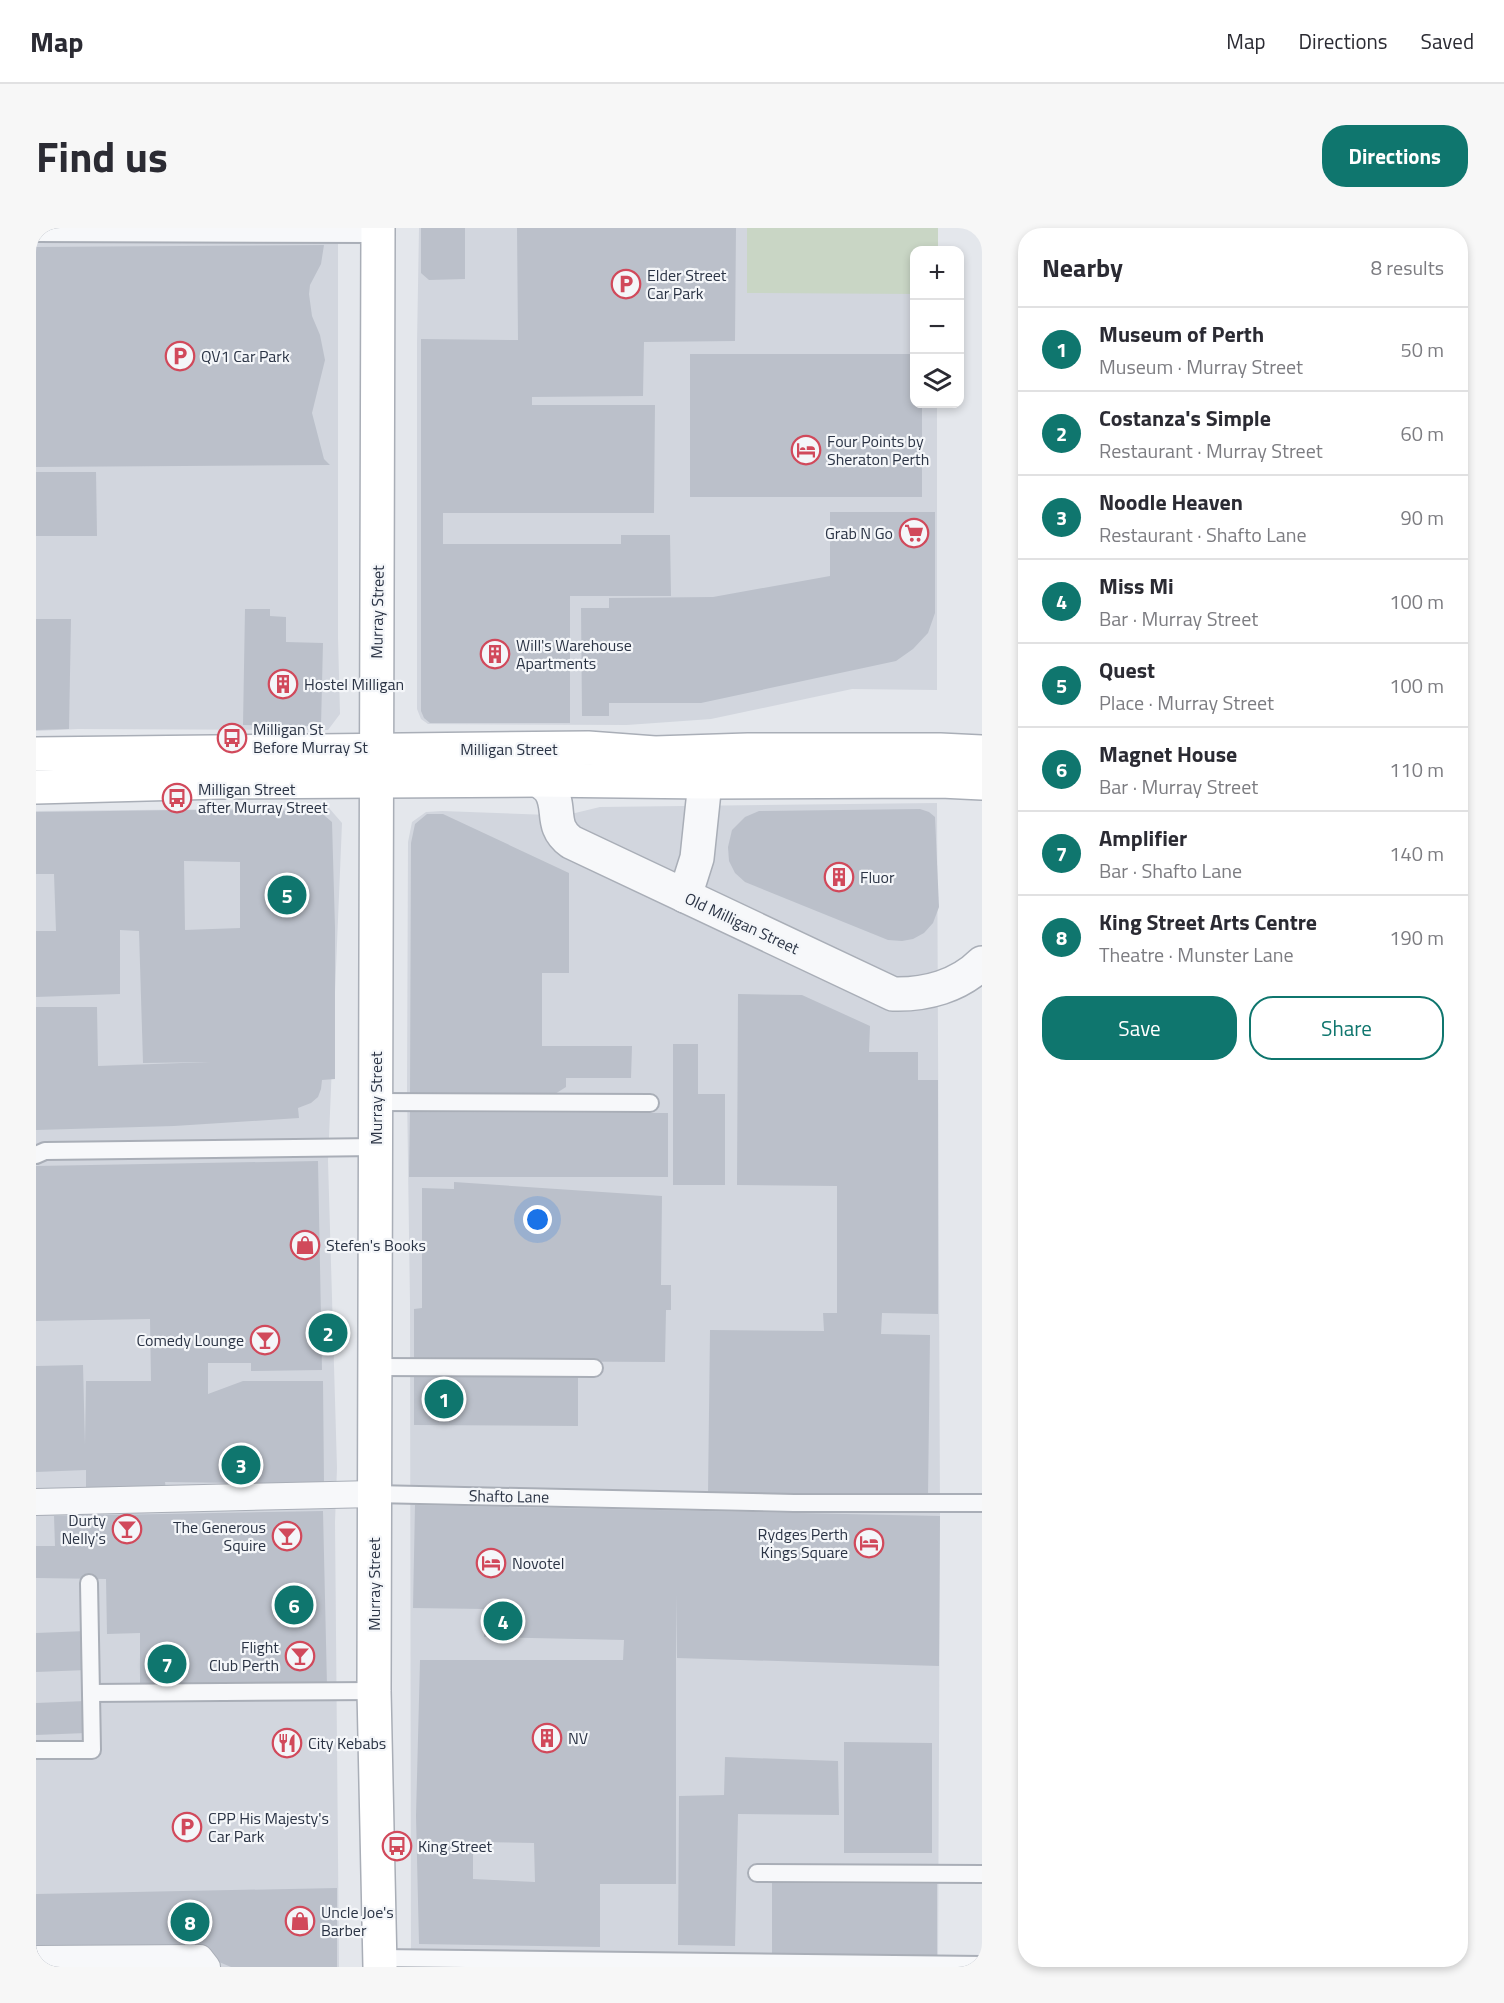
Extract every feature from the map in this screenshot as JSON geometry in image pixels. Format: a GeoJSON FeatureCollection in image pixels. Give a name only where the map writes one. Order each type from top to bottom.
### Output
{"type":"FeatureCollection","features":[{"type":"Feature","properties":{"kind":"main road","name":"Murray Street"},"geometry":{"type":"LineString","coordinates":[[377,231],[374,1691],[380,1962]]}},
{"type":"Feature","properties":{"kind":"main road","name":"Milligan Street"},"geometry":{"type":"LineString","coordinates":[[36,754],[588,748],[655,753],[748,750],[982,752]]}},
{"type":"Feature","properties":{"kind":"main road","name":"Milligan Street"},"geometry":{"type":"LineString","coordinates":[[36,787],[220,782],[539,780],[982,783]]}},
{"type":"Feature","properties":{"kind":"street","name":"Old Milligan Street"},"geometry":{"type":"LineString","coordinates":[[539,780],[549,789],[554,799],[557,825],[562,836],[571,842],[894,994],[933,990],[956,982],[970,976],[982,963]]}},
{"type":"Feature","properties":{"kind":"street"},"geometry":{"type":"LineString","coordinates":[[685,896],[697,858],[705,782]]}},
{"type":"Feature","properties":{"kind":"street","name":"Shafto Lane"},"geometry":{"type":"LineString","coordinates":[[36,1502],[374,1494]]}},
{"type":"Feature","properties":{"kind":"street"},"geometry":{"type":"LineString","coordinates":[[36,1959],[200,1958],[207,1967]]}},
{"type":"Feature","properties":{"kind":"lane"},"geometry":{"type":"LineString","coordinates":[[36,233],[184,240],[377,231]]}},
{"type":"Feature","properties":{"kind":"lane"},"geometry":{"type":"LineString","coordinates":[[376,1102],[650,1103]]}},
{"type":"Feature","properties":{"kind":"lane"},"geometry":{"type":"LineString","coordinates":[[36,1155],[45,1151],[376,1147]]}},
{"type":"Feature","properties":{"kind":"lane"},"geometry":{"type":"LineString","coordinates":[[375,1367],[594,1368]]}},
{"type":"Feature","properties":{"kind":"lane","name":"Shafto Lane"},"geometry":{"type":"LineString","coordinates":[[374,1494],[794,1503],[982,1503]]}},
{"type":"Feature","properties":{"kind":"lane"},"geometry":{"type":"LineString","coordinates":[[36,1750],[92,1750],[89,1583]]}},
{"type":"Feature","properties":{"kind":"lane"},"geometry":{"type":"LineString","coordinates":[[91,1693],[374,1691]]}},
{"type":"Feature","properties":{"kind":"lane"},"geometry":{"type":"LineString","coordinates":[[758,1873],[982,1874]]}},
{"type":"Feature","properties":{"kind":"lane"},"geometry":{"type":"LineString","coordinates":[[380,1962],[982,1965]]}},
{"type":"Feature","properties":{"kind":"shaded area"},"geometry":{"type":"Polygon","coordinates":[[[36,228],[338,228],[340,714],[328,730],[78,729],[36,731],[36,228]]]}},
{"type":"Feature","properties":{"kind":"shaded area"},"geometry":{"type":"Polygon","coordinates":[[[419,228],[937,228],[918,246],[910,246],[910,408],[937,408],[937,690],[852,689],[711,719],[627,725],[428,724],[421,719],[417,709],[419,228]]]}},
{"type":"Feature","properties":{"kind":"shaded area"},"geometry":{"type":"Polygon","coordinates":[[[937,803],[940,1516],[938,1967],[411,1967],[410,1303],[407,1093],[408,842],[412,822],[426,812],[442,811],[550,815],[571,814],[600,807],[937,803]]]}},
{"type":"Feature","properties":{"kind":"shaded area"},"geometry":{"type":"Polygon","coordinates":[[[329,808],[342,823],[328,1161],[337,1468],[335,1522],[339,1967],[36,1967],[36,811],[329,808]]]}},
{"type":"Feature","properties":{"kind":"green space"},"geometry":{"type":"Polygon","coordinates":[[[747,228],[938,228],[938,246],[910,246],[910,294],[747,293],[747,228]]]}},
{"type":"Feature","properties":{"kind":"building"},"geometry":{"type":"Polygon","coordinates":[[[421,228],[465,228],[465,279],[429,280],[421,273],[421,228]]]}},
{"type":"Feature","properties":{"kind":"building"},"geometry":{"type":"Polygon","coordinates":[[[517,228],[736,228],[735,341],[644,342],[643,396],[532,397],[532,405],[655,405],[654,513],[443,513],[443,544],[621,544],[621,535],[670,535],[671,596],[570,596],[570,723],[430,723],[421,711],[421,339],[518,340],[517,228]]]}},
{"type":"Feature","properties":{"kind":"building","name":"QV1 Car Park"},"geometry":{"type":"Polygon","coordinates":[[[324,245],[321,264],[310,285],[309,294],[312,316],[320,335],[325,360],[312,413],[324,459],[330,465],[36,467],[36,247],[324,245]]]}},
{"type":"Feature","properties":{"kind":"building","name":"Four Points by Sheraton Perth"},"geometry":{"type":"Polygon","coordinates":[[[690,354],[910,354],[910,408],[922,408],[922,497],[690,497],[690,354]]]}},
{"type":"Feature","properties":{"kind":"building"},"geometry":{"type":"Polygon","coordinates":[[[36,472],[96,472],[97,536],[36,536],[36,472]]]}},
{"type":"Feature","properties":{"kind":"building"},"geometry":{"type":"Polygon","coordinates":[[[830,512],[935,512],[935,613],[928,633],[913,649],[896,661],[701,703],[609,703],[609,716],[582,716],[581,608],[609,608],[609,598],[713,597],[830,576],[830,512]]]}},
{"type":"Feature","properties":{"kind":"building","name":"Hostel Milligan"},"geometry":{"type":"Polygon","coordinates":[[[245,609],[270,609],[270,616],[286,617],[286,642],[323,643],[321,726],[243,725],[245,609]]]}},
{"type":"Feature","properties":{"kind":"building"},"geometry":{"type":"Polygon","coordinates":[[[36,619],[71,619],[69,729],[36,730],[36,619]]]}},
{"type":"Feature","properties":{"kind":"building","name":"Fluor"},"geometry":{"type":"Polygon","coordinates":[[[920,809],[935,817],[939,907],[933,923],[924,933],[913,939],[888,940],[745,882],[735,873],[729,861],[728,847],[732,830],[745,817],[759,811],[920,809]]]}},
{"type":"Feature","properties":{"kind":"building"},"geometry":{"type":"Polygon","coordinates":[[[319,811],[332,822],[335,1079],[322,1080],[318,1097],[311,1103],[298,1108],[299,1118],[174,1126],[36,1130],[36,1007],[97,1007],[98,1066],[210,1062],[143,1063],[139,931],[120,930],[120,994],[36,997],[36,931],[56,931],[54,874],[36,874],[36,812],[319,811]],[[184,861],[185,930],[240,928],[240,862],[184,861]]]}},
{"type":"Feature","properties":{"kind":"building"},"geometry":{"type":"Polygon","coordinates":[[[427,814],[443,814],[569,873],[569,973],[542,973],[542,1046],[632,1046],[631,1078],[566,1078],[566,1087],[547,1099],[410,1098],[411,843],[415,824],[427,814]]]}},
{"type":"Feature","properties":{"kind":"building"},"geometry":{"type":"Polygon","coordinates":[[[738,994],[802,995],[870,1026],[869,1052],[918,1052],[918,1080],[938,1080],[938,1314],[882,1313],[881,1334],[930,1335],[928,1497],[708,1494],[710,1330],[824,1331],[823,1313],[837,1313],[837,1186],[737,1185],[738,994]]]}},
{"type":"Feature","properties":{"kind":"building"},"geometry":{"type":"Polygon","coordinates":[[[673,1044],[698,1044],[698,1094],[725,1094],[725,1185],[673,1185],[673,1044]]]}},
{"type":"Feature","properties":{"kind":"building"},"geometry":{"type":"Polygon","coordinates":[[[410,1112],[668,1113],[668,1177],[409,1177],[410,1112]]]}},
{"type":"Feature","properties":{"kind":"building"},"geometry":{"type":"Polygon","coordinates":[[[318,1161],[322,1370],[251,1371],[251,1363],[208,1363],[208,1394],[243,1381],[323,1381],[324,1484],[165,1482],[166,1490],[86,1490],[86,1470],[36,1472],[36,1366],[83,1365],[85,1445],[86,1381],[151,1381],[150,1319],[36,1321],[36,1166],[318,1161]]]}},
{"type":"Feature","properties":{"kind":"building"},"geometry":{"type":"Polygon","coordinates":[[[454,1182],[662,1196],[661,1285],[671,1285],[671,1310],[666,1310],[665,1362],[414,1361],[414,1309],[422,1308],[422,1188],[454,1189],[454,1182]]]}},
{"type":"Feature","properties":{"kind":"building"},"geometry":{"type":"Polygon","coordinates":[[[414,1376],[578,1377],[578,1426],[414,1425],[414,1376]]]}},
{"type":"Feature","properties":{"kind":"building"},"geometry":{"type":"Polygon","coordinates":[[[415,1505],[940,1516],[939,1666],[677,1658],[676,1594],[676,1884],[600,1884],[600,1947],[419,1944],[416,1816],[420,1660],[623,1660],[624,1640],[484,1637],[485,1609],[413,1608],[415,1505]],[[473,1842],[473,1879],[535,1882],[534,1843],[473,1842]]]}},
{"type":"Feature","properties":{"kind":"building"},"geometry":{"type":"Polygon","coordinates":[[[323,1511],[327,1686],[140,1688],[140,1633],[107,1634],[106,1579],[36,1578],[36,1546],[55,1546],[54,1516],[323,1511]]]}},
{"type":"Feature","properties":{"kind":"building"},"geometry":{"type":"Polygon","coordinates":[[[87,1631],[87,1670],[36,1672],[36,1633],[87,1631]]]}},
{"type":"Feature","properties":{"kind":"building"},"geometry":{"type":"Polygon","coordinates":[[[86,1701],[86,1733],[36,1735],[36,1703],[86,1701]]]}},
{"type":"Feature","properties":{"kind":"building"},"geometry":{"type":"Polygon","coordinates":[[[844,1742],[932,1743],[932,1853],[844,1853],[844,1742]]]}},
{"type":"Feature","properties":{"kind":"building"},"geometry":{"type":"Polygon","coordinates":[[[725,1757],[838,1761],[839,1815],[738,1814],[735,1946],[678,1945],[679,1796],[724,1795],[725,1757]]]}},
{"type":"Feature","properties":{"kind":"building"},"geometry":{"type":"Polygon","coordinates":[[[772,1883],[937,1884],[937,1958],[772,1957],[772,1883]]]}},
{"type":"Feature","properties":{"kind":"building"},"geometry":{"type":"Polygon","coordinates":[[[337,1888],[337,1967],[231,1967],[200,1954],[36,1954],[36,1894],[337,1888]]]}},
{"type":"Feature","properties":{"kind":"place","name":"Elder Street Car Park"},"geometry":{"type":"Point","coordinates":[626,284]}},
{"type":"Feature","properties":{"kind":"place","name":"QV1 Car Park"},"geometry":{"type":"Point","coordinates":[180,356]}},
{"type":"Feature","properties":{"kind":"place","name":"Four Points by Sheraton Perth"},"geometry":{"type":"Point","coordinates":[806,450]}},
{"type":"Feature","properties":{"kind":"place","name":"Grab N Go"},"geometry":{"type":"Point","coordinates":[914,533]}},
{"type":"Feature","properties":{"kind":"place","name":"Will's Warehouse Apartments"},"geometry":{"type":"Point","coordinates":[495,654]}},
{"type":"Feature","properties":{"kind":"place","name":"Hostel Milligan"},"geometry":{"type":"Point","coordinates":[283,684]}},
{"type":"Feature","properties":{"kind":"place","name":"Milligan St Before Murray St"},"geometry":{"type":"Point","coordinates":[232,738]}},
{"type":"Feature","properties":{"kind":"place","name":"Milligan Street after Murray Street"},"geometry":{"type":"Point","coordinates":[177,798]}},
{"type":"Feature","properties":{"kind":"place","name":"Fluor"},"geometry":{"type":"Point","coordinates":[839,877]}},
{"type":"Feature","properties":{"kind":"place","name":"Quest"},"geometry":{"type":"Point","coordinates":[287,895]}},
{"type":"Feature","properties":{"kind":"place","name":"Stefen's Books"},"geometry":{"type":"Point","coordinates":[305,1245]}},
{"type":"Feature","properties":{"kind":"place","name":"Costanza's Simple"},"geometry":{"type":"Point","coordinates":[328,1333]}},
{"type":"Feature","properties":{"kind":"place","name":"Comedy Lounge"},"geometry":{"type":"Point","coordinates":[265,1340]}},
{"type":"Feature","properties":{"kind":"place","name":"Museum of Perth"},"geometry":{"type":"Point","coordinates":[444,1399]}},
{"type":"Feature","properties":{"kind":"place","name":"Noodle Heaven"},"geometry":{"type":"Point","coordinates":[241,1465]}},
{"type":"Feature","properties":{"kind":"place","name":"Durty Nelly's"},"geometry":{"type":"Point","coordinates":[127,1529]}},
{"type":"Feature","properties":{"kind":"place","name":"The Generous Squire"},"geometry":{"type":"Point","coordinates":[287,1536]}},
{"type":"Feature","properties":{"kind":"place","name":"Rydges Perth Kings Square"},"geometry":{"type":"Point","coordinates":[869,1543]}},
{"type":"Feature","properties":{"kind":"place","name":"Novotel"},"geometry":{"type":"Point","coordinates":[491,1563]}},
{"type":"Feature","properties":{"kind":"place","name":"Magnet House"},"geometry":{"type":"Point","coordinates":[294,1605]}},
{"type":"Feature","properties":{"kind":"place","name":"Miss Mi"},"geometry":{"type":"Point","coordinates":[503,1621]}},
{"type":"Feature","properties":{"kind":"place","name":"Flight Club Perth"},"geometry":{"type":"Point","coordinates":[300,1656]}},
{"type":"Feature","properties":{"kind":"place","name":"Amplifier"},"geometry":{"type":"Point","coordinates":[167,1664]}},
{"type":"Feature","properties":{"kind":"place","name":"NV"},"geometry":{"type":"Point","coordinates":[547,1738]}},
{"type":"Feature","properties":{"kind":"place","name":"City Kebabs"},"geometry":{"type":"Point","coordinates":[287,1743]}},
{"type":"Feature","properties":{"kind":"place","name":"CPP His Majesty's Car Park"},"geometry":{"type":"Point","coordinates":[187,1827]}},
{"type":"Feature","properties":{"kind":"place","name":"King Street"},"geometry":{"type":"Point","coordinates":[397,1846]}},
{"type":"Feature","properties":{"kind":"place","name":"Uncle Joe's Barber"},"geometry":{"type":"Point","coordinates":[300,1921]}},
{"type":"Feature","properties":{"kind":"place","name":"King Street Arts Centre"},"geometry":{"type":"Point","coordinates":[190,1922]}}]}
